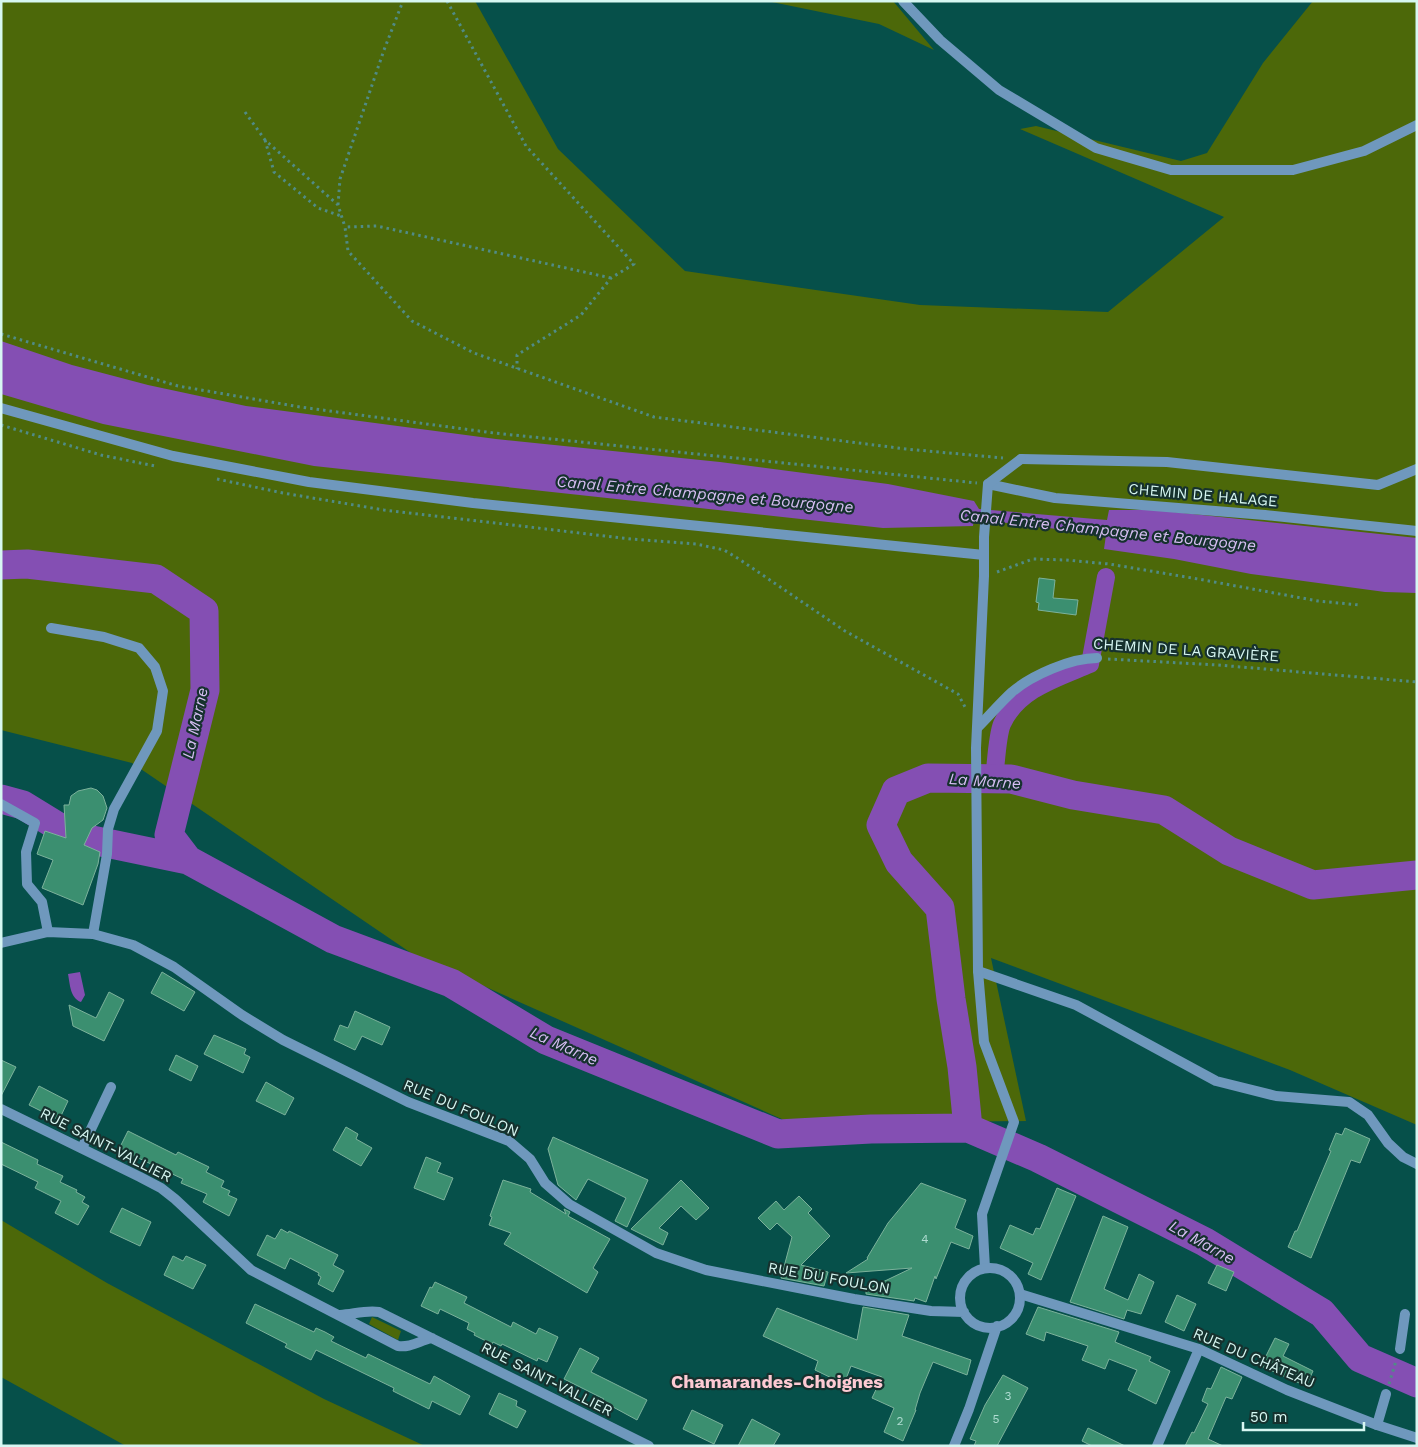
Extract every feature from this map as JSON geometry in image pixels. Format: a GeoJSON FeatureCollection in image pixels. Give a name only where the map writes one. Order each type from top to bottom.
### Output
{"type":"FeatureCollection","features":[{"type":"Feature","properties":{"kind":"street"},"geometry":{"type":"LineString","coordinates":[[903,1],[940,40],[999,90],[1096,148],[1171,170],[1293,170],[1364,152],[1417,126]]}},
{"type":"Feature","properties":{"kind":"street"},"geometry":{"type":"LineString","coordinates":[[1,408],[173,456],[308,482],[473,503],[984,555]]}},
{"type":"Feature","properties":{"kind":"street"},"geometry":{"type":"LineString","coordinates":[[985,1268],[982,1214],[1014,1122],[984,1042],[978,970],[976,748],[984,537],[988,484],[1021,459],[1167,462],[1378,485],[1417,469]]}},
{"type":"Feature","properties":{"kind":"street","name":"CHEMIN DE HALAGE"},"geometry":{"type":"LineString","coordinates":[[988,484],[1055,498],[1266,515],[1417,531]]}},
{"type":"Feature","properties":{"kind":"street"},"geometry":{"type":"LineString","coordinates":[[51,628],[104,637],[139,648],[155,667],[163,691],[157,731],[114,809],[108,829],[107,854],[93,934]]}},
{"type":"Feature","properties":{"kind":"street","name":"CHEMIN DE LA GRAVIÈRE"},"geometry":{"type":"LineString","coordinates":[[977,728],[1014,691],[1028,682],[1044,673],[1076,660],[1092,658]]}},
{"type":"Feature","properties":{"kind":"street"},"geometry":{"type":"LineString","coordinates":[[1,804],[35,823],[26,852],[27,884],[42,902],[48,932]]}},
{"type":"Feature","properties":{"kind":"street","name":"RUE DU FOULON"},"geometry":{"type":"LineString","coordinates":[[1,943],[48,932],[93,934],[133,945],[174,967],[242,1015],[283,1040],[408,1102],[509,1142],[530,1159],[545,1183],[569,1204],[656,1253],[706,1270],[844,1297],[931,1311],[964,1312]]}},
{"type":"Feature","properties":{"kind":"street"},"geometry":{"type":"LineString","coordinates":[[978,970],[1076,1005],[1216,1081],[1276,1096],[1350,1102],[1368,1115],[1388,1143],[1404,1157],[1417,1164]]}},
{"type":"Feature","properties":{"kind":"street"},"geometry":{"type":"LineString","coordinates":[[82,1148],[111,1087]]}},
{"type":"Feature","properties":{"kind":"street","name":"RUE SAINT-VALLIER"},"geometry":{"type":"LineString","coordinates":[[1,1109],[161,1188],[251,1270],[398,1346],[408,1347],[419,1341],[432,1338]]}},
{"type":"Feature","properties":{"kind":"street"},"geometry":{"type":"LineString","coordinates":[[985,1268],[1004,1271],[1012,1277],[1020,1294],[1020,1303],[1012,1318],[997,1326],[978,1325],[970,1320],[964,1312],[961,1303],[960,1294],[968,1277],[976,1271],[985,1268]]}},
{"type":"Feature","properties":{"kind":"street","name":"RUE DU CHÂTEAU"},"geometry":{"type":"LineString","coordinates":[[1020,1294],[1199,1349],[1287,1390],[1377,1425],[1417,1438]]}},
{"type":"Feature","properties":{"kind":"street","name":"RUE SAINT-VALLIER"},"geometry":{"type":"LineString","coordinates":[[339,1315],[356,1314],[368,1310],[380,1312],[649,1446]]}},
{"type":"Feature","properties":{"kind":"street"},"geometry":{"type":"LineString","coordinates":[[1400,1349],[1405,1314]]}},
{"type":"Feature","properties":{"kind":"street"},"geometry":{"type":"LineString","coordinates":[[954,1446],[969,1409],[997,1326]]}},
{"type":"Feature","properties":{"kind":"street"},"geometry":{"type":"LineString","coordinates":[[1157,1446],[1199,1349]]}},
{"type":"Feature","properties":{"kind":"street"},"geometry":{"type":"LineString","coordinates":[[1377,1425],[1386,1394]]}},
{"type":"Feature","properties":{"kind":"path"},"geometry":{"type":"LineString","coordinates":[[403,1],[384,50],[340,179],[338,205],[345,227],[348,251],[412,321],[474,353],[654,417],[906,449],[1021,459]]}},
{"type":"Feature","properties":{"kind":"path"},"geometry":{"type":"LineString","coordinates":[[447,1],[526,146],[634,264],[611,278],[580,315],[517,354],[517,368]]}},
{"type":"Feature","properties":{"kind":"path"},"geometry":{"type":"LineString","coordinates":[[245,112],[265,140],[338,205]]}},
{"type":"Feature","properties":{"kind":"path"},"geometry":{"type":"LineString","coordinates":[[265,140],[274,172],[318,208],[342,216]]}},
{"type":"Feature","properties":{"kind":"path"},"geometry":{"type":"LineString","coordinates":[[345,227],[377,226],[611,278]]}},
{"type":"Feature","properties":{"kind":"path"},"geometry":{"type":"LineString","coordinates":[[1,334],[178,386],[300,407],[494,433],[988,484]]}},
{"type":"Feature","properties":{"kind":"path"},"geometry":{"type":"LineString","coordinates":[[678,543],[710,546],[724,550],[845,631],[958,694],[977,728]]}},
{"type":"Feature","properties":{"kind":"path"},"geometry":{"type":"LineString","coordinates":[[984,576],[1032,559],[1066,560],[1108,564],[1318,601],[1359,605]]}},
{"type":"Feature","properties":{"kind":"path","name":"CHEMIN DE LA GRAVIÈRE"},"geometry":{"type":"LineString","coordinates":[[1092,658],[1218,665],[1417,682]]}},
{"type":"Feature","properties":{"kind":"path"},"geometry":{"type":"LineString","coordinates":[[1386,1394],[1400,1349]]}},
{"type":"Feature","properties":{"kind":"green space"},"geometry":{"type":"Polygon","coordinates":[[[1,1],[475,1],[558,149],[685,271],[920,305],[1108,312],[1224,217],[1020,129],[1036,126],[1181,161],[1207,153],[1263,63],[1313,1],[1417,1],[1417,1125],[1290,1070],[991,958],[1026,1121],[793,1124],[414,955],[132,763],[1,730],[1,1]]]}},
{"type":"Feature","properties":{"kind":"green space"},"geometry":{"type":"Polygon","coordinates":[[[767,1],[893,1],[934,50],[879,24],[767,1]]]}},
{"type":"Feature","properties":{"kind":"green space"},"geometry":{"type":"Polygon","coordinates":[[[1,1220],[107,1283],[324,1399],[425,1446],[126,1446],[1,1377],[1,1220]]]}},
{"type":"Feature","properties":{"kind":"green space"},"geometry":{"type":"Polygon","coordinates":[[[372,1317],[401,1331],[398,1340],[369,1324],[372,1317]]]}},
{"type":"Feature","properties":{"kind":"water","name":"Canal Entre Champagne et Bourgogne"},"geometry":{"type":"Polygon","coordinates":[[[1,341],[72,365],[148,385],[246,406],[496,439],[720,462],[888,484],[974,501],[979,509],[1107,520],[1109,510],[1155,510],[1417,538],[1417,593],[1385,592],[1251,574],[1174,559],[1104,549],[1106,535],[974,519],[973,526],[883,528],[314,466],[103,424],[1,394],[1,341]]]}},
{"type":"Feature","properties":{"kind":"water"},"geometry":{"type":"Polygon","coordinates":[[[80,972],[85,995],[81,1002],[73,994],[68,974],[80,972]]]}},
{"type":"Feature","properties":{"kind":"building"},"geometry":{"type":"Polygon","coordinates":[[[1039,578],[1055,580],[1053,598],[1078,600],[1076,615],[1038,610],[1039,603],[1036,602],[1039,578]]]}},
{"type":"Feature","properties":{"kind":"building"},"geometry":{"type":"Polygon","coordinates":[[[91,788],[97,790],[103,796],[107,808],[103,820],[92,828],[84,845],[100,852],[98,864],[83,905],[42,888],[53,860],[37,854],[45,831],[66,838],[64,805],[69,805],[71,796],[78,791],[91,788]]]}},
{"type":"Feature","properties":{"kind":"building"},"geometry":{"type":"Polygon","coordinates":[[[162,972],[195,992],[184,1011],[151,993],[162,972]]]}},
{"type":"Feature","properties":{"kind":"building"},"geometry":{"type":"Polygon","coordinates":[[[109,992],[124,1000],[104,1041],[73,1026],[69,1005],[96,1018],[109,992]]]}},
{"type":"Feature","properties":{"kind":"building"},"geometry":{"type":"Polygon","coordinates":[[[355,1011],[390,1027],[382,1045],[362,1036],[355,1050],[334,1040],[340,1025],[348,1028],[355,1011]]]}},
{"type":"Feature","properties":{"kind":"building"},"geometry":{"type":"Polygon","coordinates":[[[214,1035],[246,1049],[244,1054],[250,1057],[243,1073],[204,1054],[214,1035]]]}},
{"type":"Feature","properties":{"kind":"building"},"geometry":{"type":"Polygon","coordinates":[[[176,1055],[198,1066],[191,1081],[169,1070],[176,1055]]]}},
{"type":"Feature","properties":{"kind":"building"},"geometry":{"type":"Polygon","coordinates":[[[1,1060],[16,1067],[1,1096],[1,1060]]]}},
{"type":"Feature","properties":{"kind":"building"},"geometry":{"type":"Polygon","coordinates":[[[266,1082],[294,1098],[285,1115],[256,1101],[266,1082]]]}},
{"type":"Feature","properties":{"kind":"building"},"geometry":{"type":"Polygon","coordinates":[[[39,1086],[68,1101],[59,1120],[29,1105],[39,1086]]]}},
{"type":"Feature","properties":{"kind":"building"},"geometry":{"type":"Polygon","coordinates":[[[346,1127],[358,1134],[356,1139],[372,1148],[361,1166],[333,1150],[346,1127]]]}},
{"type":"Feature","properties":{"kind":"building"},"geometry":{"type":"Polygon","coordinates":[[[1345,1128],[1370,1139],[1360,1163],[1351,1160],[1311,1258],[1288,1247],[1295,1231],[1297,1231],[1331,1151],[1329,1150],[1336,1133],[1342,1135],[1345,1128]]]}},
{"type":"Feature","properties":{"kind":"building"},"geometry":{"type":"Polygon","coordinates":[[[128,1131],[176,1155],[178,1152],[209,1167],[206,1172],[224,1181],[221,1187],[230,1191],[228,1195],[237,1199],[229,1216],[203,1202],[207,1194],[181,1183],[183,1179],[119,1149],[128,1131]]]}},
{"type":"Feature","properties":{"kind":"building"},"geometry":{"type":"Polygon","coordinates":[[[553,1137],[648,1180],[627,1227],[615,1221],[626,1198],[588,1179],[576,1200],[558,1185],[548,1149],[553,1137]]]}},
{"type":"Feature","properties":{"kind":"building"},"geometry":{"type":"Polygon","coordinates":[[[1,1142],[38,1160],[37,1164],[63,1176],[60,1182],[77,1190],[76,1192],[85,1197],[82,1202],[89,1206],[78,1225],[55,1213],[61,1201],[35,1188],[38,1182],[1,1164],[1,1142]]]}},
{"type":"Feature","properties":{"kind":"building"},"geometry":{"type":"Polygon","coordinates":[[[426,1157],[441,1163],[437,1172],[453,1178],[444,1200],[414,1188],[426,1157]]]}},
{"type":"Feature","properties":{"kind":"building"},"geometry":{"type":"Polygon","coordinates":[[[503,1180],[531,1189],[530,1192],[566,1214],[564,1209],[570,1212],[568,1216],[610,1239],[593,1268],[598,1272],[587,1293],[504,1244],[511,1233],[489,1225],[492,1217],[490,1216],[503,1180]]]}},
{"type":"Feature","properties":{"kind":"building"},"geometry":{"type":"Polygon","coordinates":[[[681,1180],[709,1208],[696,1220],[681,1206],[659,1228],[668,1233],[663,1245],[631,1229],[681,1180]]]}},
{"type":"Feature","properties":{"kind":"building"},"geometry":{"type":"Polygon","coordinates":[[[921,1183],[966,1200],[955,1228],[973,1236],[969,1249],[951,1242],[936,1279],[935,1276],[926,1302],[915,1298],[914,1301],[866,1294],[866,1290],[912,1268],[846,1273],[868,1259],[888,1223],[921,1183]]]}},
{"type":"Feature","properties":{"kind":"building"},"geometry":{"type":"Polygon","coordinates":[[[1057,1188],[1076,1196],[1041,1280],[1028,1274],[1033,1263],[1000,1248],[1010,1225],[1033,1235],[1036,1228],[1040,1229],[1057,1188]]]}},
{"type":"Feature","properties":{"kind":"building"},"geometry":{"type":"Polygon","coordinates":[[[799,1196],[812,1209],[808,1213],[830,1236],[801,1265],[828,1272],[824,1286],[781,1278],[792,1237],[777,1223],[770,1230],[758,1218],[776,1201],[784,1210],[799,1196]]]}},
{"type":"Feature","properties":{"kind":"building"},"geometry":{"type":"Polygon","coordinates":[[[122,1208],[151,1222],[140,1246],[110,1232],[122,1208]]]}},
{"type":"Feature","properties":{"kind":"building"},"geometry":{"type":"Polygon","coordinates":[[[1103,1216],[1128,1227],[1104,1289],[1128,1300],[1139,1274],[1154,1282],[1141,1314],[1127,1310],[1124,1319],[1070,1302],[1103,1216]]]}},
{"type":"Feature","properties":{"kind":"building"},"geometry":{"type":"Polygon","coordinates":[[[281,1229],[288,1233],[289,1231],[338,1255],[333,1265],[344,1271],[333,1292],[318,1284],[321,1277],[318,1275],[319,1273],[290,1258],[285,1269],[257,1255],[267,1235],[275,1239],[281,1229]]]}},
{"type":"Feature","properties":{"kind":"building"},"geometry":{"type":"Polygon","coordinates":[[[173,1256],[183,1261],[186,1256],[206,1265],[193,1289],[164,1275],[173,1256]]]}},
{"type":"Feature","properties":{"kind":"building"},"geometry":{"type":"Polygon","coordinates":[[[1217,1265],[1234,1272],[1226,1291],[1208,1283],[1217,1265]]]}},
{"type":"Feature","properties":{"kind":"building"},"geometry":{"type":"Polygon","coordinates":[[[435,1282],[467,1297],[464,1303],[511,1327],[513,1322],[536,1334],[539,1328],[558,1337],[547,1362],[538,1358],[537,1361],[502,1344],[501,1346],[493,1342],[492,1344],[474,1335],[475,1333],[467,1329],[469,1323],[440,1309],[438,1314],[421,1306],[430,1287],[432,1288],[435,1282]]]}},
{"type":"Feature","properties":{"kind":"building"},"geometry":{"type":"Polygon","coordinates":[[[1177,1295],[1196,1304],[1184,1331],[1165,1322],[1177,1295]]]}},
{"type":"Feature","properties":{"kind":"building"},"geometry":{"type":"Polygon","coordinates":[[[255,1304],[314,1332],[316,1328],[325,1332],[334,1337],[331,1341],[366,1358],[368,1354],[430,1384],[434,1376],[470,1396],[460,1415],[432,1401],[429,1409],[393,1391],[394,1388],[316,1350],[311,1360],[285,1347],[287,1344],[246,1323],[255,1304]]]}},
{"type":"Feature","properties":{"kind":"building"},"geometry":{"type":"Polygon","coordinates":[[[863,1307],[909,1315],[902,1336],[971,1360],[967,1375],[933,1362],[903,1441],[884,1432],[894,1408],[872,1398],[882,1377],[851,1366],[844,1384],[815,1370],[818,1361],[763,1336],[777,1308],[857,1340],[863,1307]]]}},
{"type":"Feature","properties":{"kind":"building"},"geometry":{"type":"Polygon","coordinates":[[[1038,1307],[1119,1332],[1115,1342],[1151,1357],[1149,1361],[1170,1371],[1156,1404],[1128,1390],[1137,1370],[1109,1359],[1105,1369],[1082,1360],[1088,1346],[1046,1332],[1044,1341],[1026,1334],[1038,1307]]]}},
{"type":"Feature","properties":{"kind":"building"},"geometry":{"type":"Polygon","coordinates":[[[1275,1338],[1289,1344],[1283,1356],[1313,1371],[1306,1386],[1261,1366],[1275,1338]]]}},
{"type":"Feature","properties":{"kind":"building"},"geometry":{"type":"Polygon","coordinates":[[[580,1348],[599,1358],[591,1372],[647,1400],[637,1420],[602,1401],[604,1399],[564,1379],[580,1348]]]}},
{"type":"Feature","properties":{"kind":"building"},"geometry":{"type":"Polygon","coordinates":[[[1221,1367],[1242,1377],[1232,1399],[1226,1397],[1208,1439],[1223,1446],[1185,1446],[1192,1432],[1194,1433],[1208,1404],[1202,1401],[1207,1388],[1211,1389],[1221,1367]]]}},
{"type":"Feature","properties":{"kind":"building"},"geometry":{"type":"Polygon","coordinates":[[[1003,1375],[1028,1388],[997,1446],[974,1446],[976,1441],[970,1439],[985,1405],[1003,1375]]]}},
{"type":"Feature","properties":{"kind":"building"},"geometry":{"type":"Polygon","coordinates":[[[499,1393],[517,1401],[516,1406],[526,1411],[517,1428],[489,1414],[499,1393]]]}},
{"type":"Feature","properties":{"kind":"building"},"geometry":{"type":"Polygon","coordinates":[[[692,1410],[723,1425],[714,1444],[683,1429],[692,1410]]]}},
{"type":"Feature","properties":{"kind":"building"},"geometry":{"type":"Polygon","coordinates":[[[752,1419],[780,1434],[773,1446],[738,1446],[752,1419]]]}},
{"type":"Feature","properties":{"kind":"building"},"geometry":{"type":"Polygon","coordinates":[[[1088,1428],[1125,1446],[1092,1446],[1082,1441],[1088,1428]]]}},
{"type":"Feature","properties":{"kind":"waterway","name":"La Marne"},"geometry":{"type":"LineString","coordinates":[[1,565],[27,564],[156,579],[204,611],[205,690],[169,835],[188,860],[333,939],[451,983],[546,1040],[778,1134],[871,1129],[968,1128],[962,1067],[951,999],[940,908],[899,862],[881,825],[896,791],[928,778],[1011,779],[1073,795],[1164,810],[1229,851],[1313,885],[1417,875]]}},
{"type":"Feature","properties":{"kind":"waterway"},"geometry":{"type":"LineString","coordinates":[[994,779],[1000,729],[1009,712],[1028,693],[1052,680],[1090,664],[1106,577]]}},
{"type":"Feature","properties":{"kind":"waterway","name":"La Marne"},"geometry":{"type":"LineString","coordinates":[[1,799],[23,805],[67,832]]}},
{"type":"Feature","properties":{"kind":"waterway","name":"La Marne"},"geometry":{"type":"LineString","coordinates":[[87,839],[188,860]]}},
{"type":"Feature","properties":{"kind":"waterway","name":"La Marne"},"geometry":{"type":"LineString","coordinates":[[968,1128],[1038,1158],[1205,1242],[1322,1313],[1360,1358],[1417,1383]]}},
{"type":"Feature","properties":{"kind":"district","name":"Chamarandes-Choignes"},"geometry":{"type":"Point","coordinates":[777,1381]}}]}
